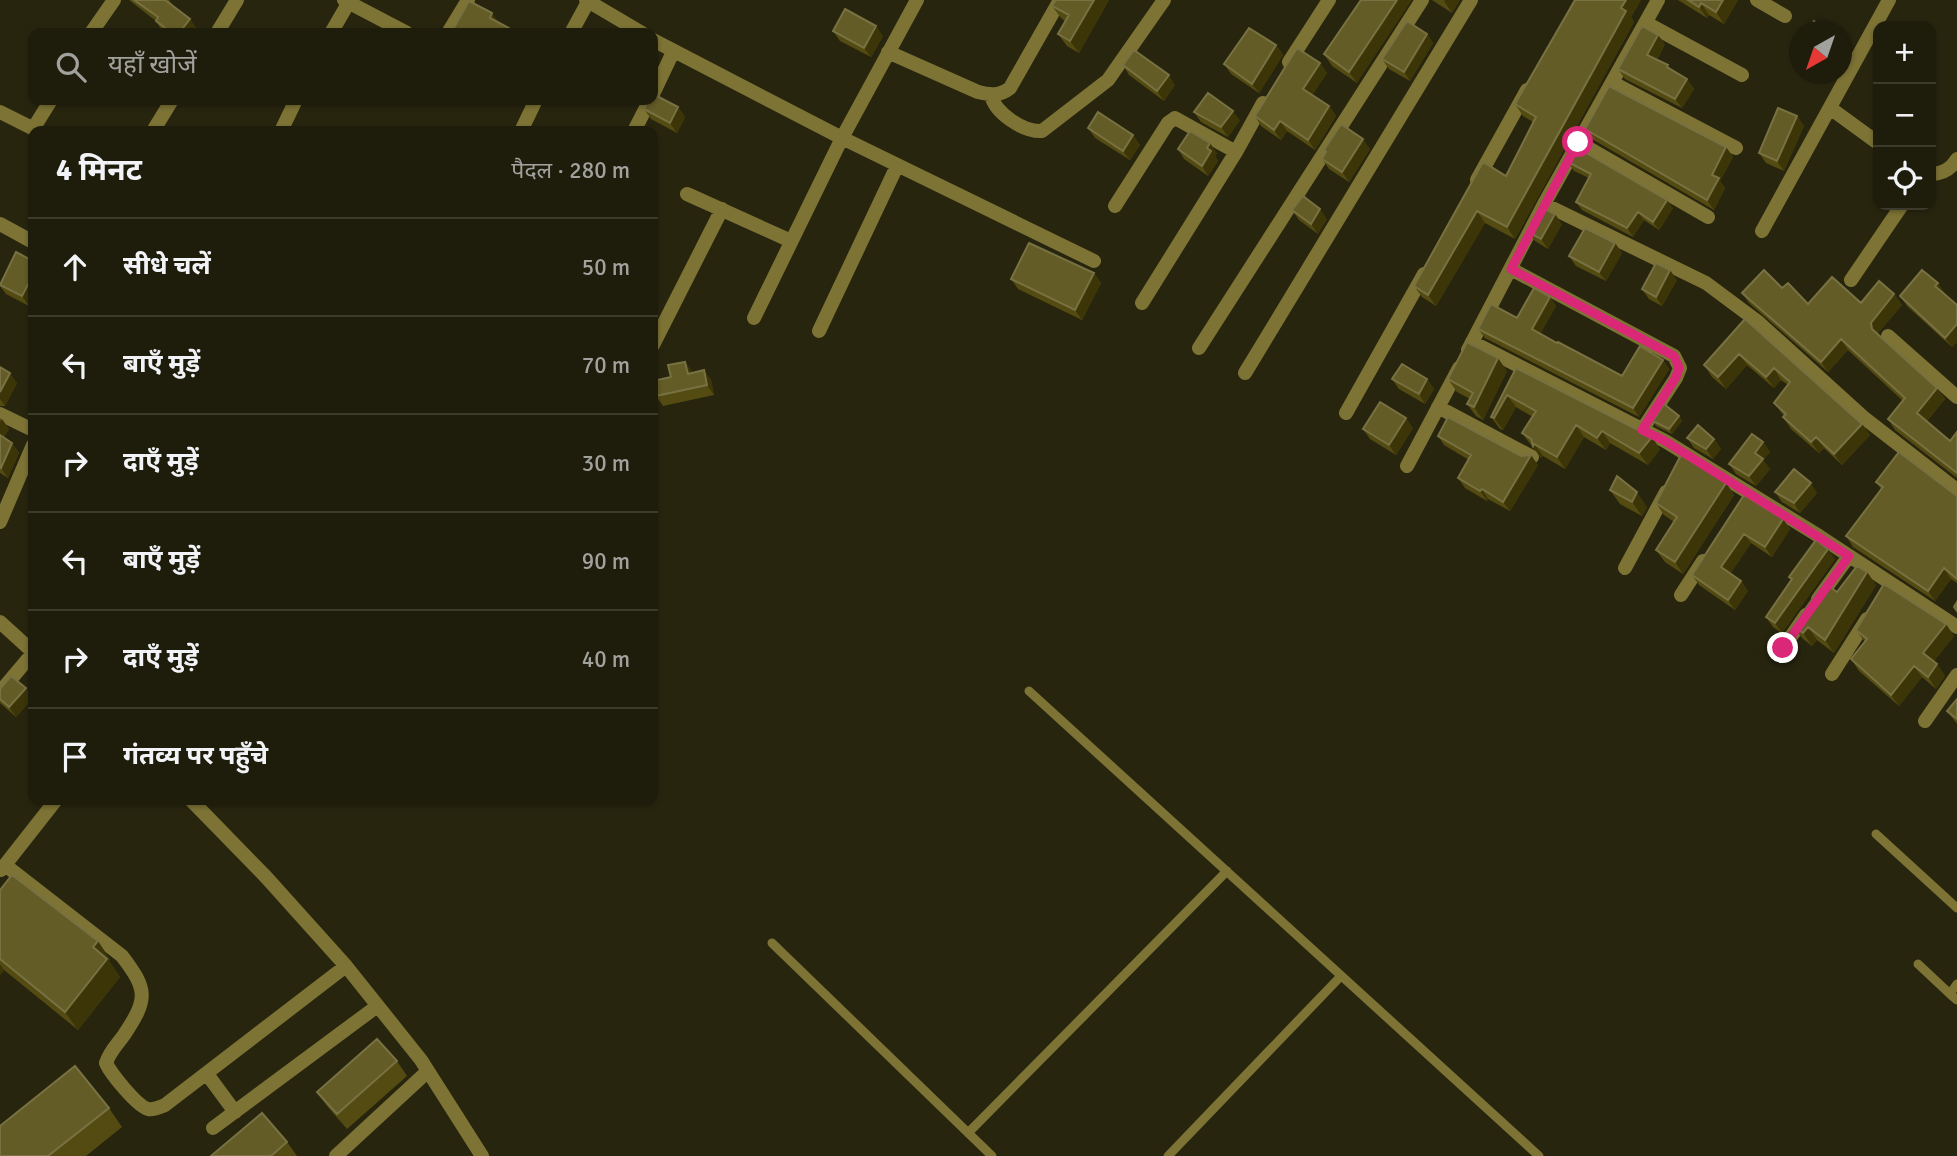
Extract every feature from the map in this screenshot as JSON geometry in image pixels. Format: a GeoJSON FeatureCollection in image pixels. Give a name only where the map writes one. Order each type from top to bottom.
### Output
{"type":"FeatureCollection","features":[{"type":"Feature","properties":{"kind":"street"},"geometry":{"type":"LineString","coordinates":[[95,28],[114,0]]}},
{"type":"Feature","properties":{"kind":"street"},"geometry":{"type":"LineString","coordinates":[[220,28],[237,0]]}},
{"type":"Feature","properties":{"kind":"street"},"geometry":{"type":"LineString","coordinates":[[451,28],[468,0]]}},
{"type":"Feature","properties":{"kind":"street"},"geometry":{"type":"LineString","coordinates":[[573,28],[587,0],[634,28]]}},
{"type":"Feature","properties":{"kind":"street"},"geometry":{"type":"LineString","coordinates":[[754,318],[842,138],[916,0]]}},
{"type":"Feature","properties":{"kind":"street"},"geometry":{"type":"LineString","coordinates":[[888,52],[978,92],[991,95],[1003,93],[1010,88],[1060,0]]}},
{"type":"Feature","properties":{"kind":"street"},"geometry":{"type":"LineString","coordinates":[[991,95],[993,103],[1002,114],[1030,130],[1042,131],[1108,80],[1164,0]]}},
{"type":"Feature","properties":{"kind":"street"},"geometry":{"type":"LineString","coordinates":[[1284,70],[1329,0]]}},
{"type":"Feature","properties":{"kind":"street"},"geometry":{"type":"LineString","coordinates":[[1199,348],[1422,0]]}},
{"type":"Feature","properties":{"kind":"street"},"geometry":{"type":"LineString","coordinates":[[1245,373],[1471,0]]}},
{"type":"Feature","properties":{"kind":"street"},"geometry":{"type":"LineString","coordinates":[[1407,466],[1544,204],[1658,0]]}},
{"type":"Feature","properties":{"kind":"street"},"geometry":{"type":"LineString","coordinates":[[1757,0],[1785,16]]}},
{"type":"Feature","properties":{"kind":"street"},"geometry":{"type":"LineString","coordinates":[[1762,231],[1889,0]]}},
{"type":"Feature","properties":{"kind":"street"},"geometry":{"type":"LineString","coordinates":[[333,28],[346,1],[397,28]]}},
{"type":"Feature","properties":{"kind":"street"},"geometry":{"type":"LineString","coordinates":[[1646,23],[1742,75]]}},
{"type":"Feature","properties":{"kind":"street"},"geometry":{"type":"LineString","coordinates":[[658,43],[897,166],[1094,261]]}},
{"type":"Feature","properties":{"kind":"street"},"geometry":{"type":"LineString","coordinates":[[658,84],[673,52]]}},
{"type":"Feature","properties":{"kind":"street"},"geometry":{"type":"LineString","coordinates":[[1472,188],[1532,81]]}},
{"type":"Feature","properties":{"kind":"street"},"geometry":{"type":"LineString","coordinates":[[1613,83],[1736,148]]}},
{"type":"Feature","properties":{"kind":"street"},"geometry":{"type":"LineString","coordinates":[[1142,303],[1236,152],[1269,93]]}},
{"type":"Feature","properties":{"kind":"street"},"geometry":{"type":"LineString","coordinates":[[38,126],[48,105]]}},
{"type":"Feature","properties":{"kind":"street"},"geometry":{"type":"LineString","coordinates":[[156,126],[169,105]]}},
{"type":"Feature","properties":{"kind":"street"},"geometry":{"type":"LineString","coordinates":[[283,126],[294,105]]}},
{"type":"Feature","properties":{"kind":"street"},"geometry":{"type":"LineString","coordinates":[[523,126],[532,105]]}},
{"type":"Feature","properties":{"kind":"street"},"geometry":{"type":"LineString","coordinates":[[637,126],[647,105]]}},
{"type":"Feature","properties":{"kind":"street"},"geometry":{"type":"LineString","coordinates":[[1830,108],[1873,139]]}},
{"type":"Feature","properties":{"kind":"street"},"geometry":{"type":"LineString","coordinates":[[0,112],[28,126]]}},
{"type":"Feature","properties":{"kind":"street"},"geometry":{"type":"LineString","coordinates":[[1115,206],[1168,123],[1175,118],[1236,152]]}},
{"type":"Feature","properties":{"kind":"street"},"geometry":{"type":"LineString","coordinates":[[1578,142],[1708,217]]}},
{"type":"Feature","properties":{"kind":"street"},"geometry":{"type":"LineString","coordinates":[[1936,174],[1951,169],[1957,159]]}},
{"type":"Feature","properties":{"kind":"street"},"geometry":{"type":"LineString","coordinates":[[819,331],[897,166]]}},
{"type":"Feature","properties":{"kind":"street"},"geometry":{"type":"LineString","coordinates":[[687,194],[791,241]]}},
{"type":"Feature","properties":{"kind":"street"},"geometry":{"type":"LineString","coordinates":[[1544,204],[1706,282],[1757,321],[1863,417],[1957,490]]}},
{"type":"Feature","properties":{"kind":"street"},"geometry":{"type":"LineString","coordinates":[[658,335],[722,209]]}},
{"type":"Feature","properties":{"kind":"street"},"geometry":{"type":"LineString","coordinates":[[1851,280],[1899,210]]}},
{"type":"Feature","properties":{"kind":"street"},"geometry":{"type":"LineString","coordinates":[[0,224],[28,239]]}},
{"type":"Feature","properties":{"kind":"street"},"geometry":{"type":"LineString","coordinates":[[1346,413],[1433,259]]}},
{"type":"Feature","properties":{"kind":"street"},"geometry":{"type":"LineString","coordinates":[[1511,269],[1674,356],[1679,368],[1676,377],[1642,430]]}},
{"type":"Feature","properties":{"kind":"street"},"geometry":{"type":"LineString","coordinates":[[1888,336],[1957,397]]}},
{"type":"Feature","properties":{"kind":"street"},"geometry":{"type":"LineString","coordinates":[[1472,342],[1517,372],[1642,430],[1680,466],[1849,556],[1882,594],[1957,627]]}},
{"type":"Feature","properties":{"kind":"street"},"geometry":{"type":"LineString","coordinates":[[1438,407],[1490,428],[1532,457]]}},
{"type":"Feature","properties":{"kind":"street"},"geometry":{"type":"LineString","coordinates":[[0,414],[28,428]]}},
{"type":"Feature","properties":{"kind":"street"},"geometry":{"type":"LineString","coordinates":[[1,518],[28,456]]}},
{"type":"Feature","properties":{"kind":"street"},"geometry":{"type":"LineString","coordinates":[[1625,568],[1680,466]]}},
{"type":"Feature","properties":{"kind":"street"},"geometry":{"type":"LineString","coordinates":[[1681,595],[1710,550]]}},
{"type":"Feature","properties":{"kind":"street"},"geometry":{"type":"LineString","coordinates":[[1783,648],[1849,556]]}},
{"type":"Feature","properties":{"kind":"street"},"geometry":{"type":"LineString","coordinates":[[1832,674],[1882,594]]}},
{"type":"Feature","properties":{"kind":"street"},"geometry":{"type":"LineString","coordinates":[[0,622],[28,647]]}},
{"type":"Feature","properties":{"kind":"street"},"geometry":{"type":"LineString","coordinates":[[0,692],[28,658]]}},
{"type":"Feature","properties":{"kind":"street"},"geometry":{"type":"LineString","coordinates":[[1925,721],[1957,675]]}},
{"type":"Feature","properties":{"kind":"street"},"geometry":{"type":"LineString","coordinates":[[52,805],[2,868],[122,956],[136,974],[143,988],[142,1003],[110,1052],[106,1063],[111,1073],[145,1108],[154,1109],[165,1105],[346,966]]}},
{"type":"Feature","properties":{"kind":"street"},"geometry":{"type":"LineString","coordinates":[[196,805],[266,877],[346,966],[428,1071],[482,1156]]}},
{"type":"Feature","properties":{"kind":"street"},"geometry":{"type":"LineString","coordinates":[[213,1128],[376,1007]]}},
{"type":"Feature","properties":{"kind":"street"},"geometry":{"type":"LineString","coordinates":[[336,1156],[428,1071]]}},
{"type":"Feature","properties":{"kind":"street"},"geometry":{"type":"LineString","coordinates":[[207,1074],[235,1112]]}},
{"type":"Feature","properties":{"kind":"lane"},"geometry":{"type":"LineString","coordinates":[[1028,691],[1539,1156]]}},
{"type":"Feature","properties":{"kind":"lane"},"geometry":{"type":"LineString","coordinates":[[1876,834],[1957,908]]}},
{"type":"Feature","properties":{"kind":"lane"},"geometry":{"type":"LineString","coordinates":[[968,1133],[1227,871]]}},
{"type":"Feature","properties":{"kind":"lane"},"geometry":{"type":"LineString","coordinates":[[772,943],[992,1156]]}},
{"type":"Feature","properties":{"kind":"lane"},"geometry":{"type":"LineString","coordinates":[[1918,964],[1953,997],[1957,984]]}},
{"type":"Feature","properties":{"kind":"lane"},"geometry":{"type":"LineString","coordinates":[[1168,1156],[1341,976]]}},
{"type":"Feature","properties":{"kind":"building"},"geometry":{"type":"Polygon","coordinates":[[[134,0],[165,0],[190,19],[183,28],[165,28],[156,21],[158,17],[134,0]]]}},
{"type":"Feature","properties":{"kind":"building"},"geometry":{"type":"Polygon","coordinates":[[[1056,0],[1094,0],[1070,41],[1058,34],[1069,15],[1052,6],[1056,0]]]}},
{"type":"Feature","properties":{"kind":"building"},"geometry":{"type":"Polygon","coordinates":[[[1361,0],[1397,0],[1349,72],[1324,54],[1361,0]]]}},
{"type":"Feature","properties":{"kind":"building"},"geometry":{"type":"Polygon","coordinates":[[[1575,0],[1626,0],[1621,8],[1626,11],[1507,227],[1477,211],[1428,295],[1414,286],[1483,162],[1506,176],[1536,117],[1515,104],[1575,0]]]}},
{"type":"Feature","properties":{"kind":"building"},"geometry":{"type":"Polygon","coordinates":[[[1688,0],[1723,0],[1716,12],[1701,3],[1699,7],[1688,0]]]}},
{"type":"Feature","properties":{"kind":"building"},"geometry":{"type":"Polygon","coordinates":[[[469,1],[492,13],[490,18],[509,28],[454,28],[469,1]]]}},
{"type":"Feature","properties":{"kind":"building"},"geometry":{"type":"Polygon","coordinates":[[[845,9],[876,26],[864,48],[833,31],[845,9]]]}},
{"type":"Feature","properties":{"kind":"building"},"geometry":{"type":"Polygon","coordinates":[[[1407,21],[1427,34],[1404,72],[1382,59],[1407,21]]]}},
{"type":"Feature","properties":{"kind":"building"},"geometry":{"type":"Polygon","coordinates":[[[1642,26],[1658,35],[1647,55],[1668,65],[1667,67],[1687,79],[1675,99],[1618,69],[1642,26]]]}},
{"type":"Feature","properties":{"kind":"building"},"geometry":{"type":"Polygon","coordinates":[[[1249,28],[1276,45],[1252,84],[1224,64],[1249,28]]]}},
{"type":"Feature","properties":{"kind":"building"},"geometry":{"type":"Polygon","coordinates":[[[1297,48],[1320,63],[1303,89],[1329,106],[1308,140],[1280,121],[1274,130],[1255,116],[1297,48]]]}},
{"type":"Feature","properties":{"kind":"building"},"geometry":{"type":"Polygon","coordinates":[[[1134,50],[1169,75],[1157,91],[1123,65],[1134,50]]]}},
{"type":"Feature","properties":{"kind":"building"},"geometry":{"type":"Polygon","coordinates":[[[1609,86],[1726,147],[1712,175],[1719,178],[1707,200],[1585,129],[1609,86]]]}},
{"type":"Feature","properties":{"kind":"building"},"geometry":{"type":"Polygon","coordinates":[[[1208,93],[1233,111],[1221,127],[1194,112],[1208,93]]]}},
{"type":"Feature","properties":{"kind":"building"},"geometry":{"type":"Polygon","coordinates":[[[658,97],[678,107],[670,123],[644,109],[646,105],[658,105],[658,97]]]}},
{"type":"Feature","properties":{"kind":"building"},"geometry":{"type":"Polygon","coordinates":[[[1778,108],[1797,116],[1777,161],[1759,153],[1778,108]]]}},
{"type":"Feature","properties":{"kind":"building"},"geometry":{"type":"Polygon","coordinates":[[[1098,112],[1133,135],[1123,151],[1088,128],[1098,112]]]}},
{"type":"Feature","properties":{"kind":"building"},"geometry":{"type":"Polygon","coordinates":[[[1341,124],[1363,139],[1342,172],[1322,159],[1326,152],[1324,150],[1341,124]]]}},
{"type":"Feature","properties":{"kind":"building"},"geometry":{"type":"Polygon","coordinates":[[[1190,131],[1210,143],[1207,148],[1211,151],[1202,166],[1178,149],[1190,131]]]}},
{"type":"Feature","properties":{"kind":"building"},"geometry":{"type":"Polygon","coordinates":[[[1576,147],[1667,200],[1653,222],[1638,212],[1627,228],[1576,202],[1591,174],[1568,162],[1576,147]]]}},
{"type":"Feature","properties":{"kind":"building"},"geometry":{"type":"Polygon","coordinates":[[[1303,196],[1320,209],[1311,224],[1292,210],[1303,196]]]}},
{"type":"Feature","properties":{"kind":"building"},"geometry":{"type":"Polygon","coordinates":[[[1541,207],[1555,214],[1541,239],[1528,232],[1541,207]]]}},
{"type":"Feature","properties":{"kind":"building"},"geometry":{"type":"Polygon","coordinates":[[[1585,228],[1615,243],[1599,272],[1569,256],[1585,228]]]}},
{"type":"Feature","properties":{"kind":"building"},"geometry":{"type":"Polygon","coordinates":[[[1029,243],[1094,273],[1075,310],[1011,279],[1029,243]]]}},
{"type":"Feature","properties":{"kind":"building"},"geometry":{"type":"Polygon","coordinates":[[[16,252],[28,258],[28,285],[22,296],[0,285],[16,252]]]}},
{"type":"Feature","properties":{"kind":"building"},"geometry":{"type":"Polygon","coordinates":[[[1656,263],[1670,270],[1656,297],[1642,289],[1656,263]]]}},
{"type":"Feature","properties":{"kind":"building"},"geometry":{"type":"Polygon","coordinates":[[[1764,270],[1782,288],[1788,283],[1808,304],[1832,277],[1861,303],[1879,281],[1894,294],[1871,323],[1872,329],[1937,388],[1917,413],[1950,441],[1957,432],[1957,473],[1888,419],[1905,398],[1841,339],[1821,362],[1742,293],[1764,270]]]}},
{"type":"Feature","properties":{"kind":"building"},"geometry":{"type":"Polygon","coordinates":[[[1922,270],[1938,283],[1935,286],[1957,305],[1957,324],[1945,338],[1900,296],[1922,270]]]}},
{"type":"Feature","properties":{"kind":"building"},"geometry":{"type":"Polygon","coordinates":[[[1534,288],[1550,297],[1532,329],[1557,343],[1622,376],[1640,346],[1663,360],[1633,408],[1478,329],[1491,304],[1517,318],[1534,288]]]}},
{"type":"Feature","properties":{"kind":"building"},"geometry":{"type":"Polygon","coordinates":[[[1745,319],[1862,424],[1834,454],[1816,437],[1811,442],[1783,417],[1786,414],[1774,403],[1790,382],[1774,368],[1766,377],[1739,354],[1718,377],[1704,365],[1745,319]]]}},
{"type":"Feature","properties":{"kind":"building"},"geometry":{"type":"Polygon","coordinates":[[[1467,342],[1498,358],[1474,407],[1467,404],[1473,393],[1448,379],[1467,342]]]}},
{"type":"Feature","properties":{"kind":"building"},"geometry":{"type":"Polygon","coordinates":[[[685,362],[688,374],[704,370],[707,385],[658,396],[658,380],[671,377],[668,365],[685,362]]]}},
{"type":"Feature","properties":{"kind":"building"},"geometry":{"type":"Polygon","coordinates":[[[1402,364],[1427,379],[1419,394],[1392,379],[1402,364]]]}},
{"type":"Feature","properties":{"kind":"building"},"geometry":{"type":"Polygon","coordinates":[[[0,367],[10,373],[0,392],[0,367]]]}},
{"type":"Feature","properties":{"kind":"building"},"geometry":{"type":"Polygon","coordinates":[[[1516,368],[1652,437],[1639,453],[1602,431],[1597,438],[1576,425],[1557,457],[1534,444],[1533,446],[1531,439],[1522,433],[1536,411],[1507,395],[1494,418],[1491,417],[1516,368]]]}},
{"type":"Feature","properties":{"kind":"building"},"geometry":{"type":"Polygon","coordinates":[[[1380,402],[1406,418],[1389,445],[1363,429],[1380,402]]]}},
{"type":"Feature","properties":{"kind":"building"},"geometry":{"type":"Polygon","coordinates":[[[1664,404],[1679,416],[1669,429],[1653,421],[1664,404]]]}},
{"type":"Feature","properties":{"kind":"building"},"geometry":{"type":"Polygon","coordinates":[[[1448,417],[1521,456],[1531,455],[1503,502],[1458,478],[1471,455],[1438,436],[1448,417]]]}},
{"type":"Feature","properties":{"kind":"building"},"geometry":{"type":"Polygon","coordinates":[[[1698,425],[1714,439],[1706,449],[1687,438],[1698,425]]]}},
{"type":"Feature","properties":{"kind":"building"},"geometry":{"type":"Polygon","coordinates":[[[1752,434],[1763,442],[1755,453],[1763,459],[1749,476],[1729,464],[1752,434]]]}},
{"type":"Feature","properties":{"kind":"building"},"geometry":{"type":"Polygon","coordinates":[[[0,435],[12,443],[1,468],[0,467],[0,435]]]}},
{"type":"Feature","properties":{"kind":"building"},"geometry":{"type":"Polygon","coordinates":[[[1899,452],[1957,496],[1957,579],[1944,568],[1928,591],[1846,536],[1883,487],[1876,482],[1899,452]]]}},
{"type":"Feature","properties":{"kind":"building"},"geometry":{"type":"Polygon","coordinates":[[[1681,455],[1726,483],[1675,562],[1656,550],[1677,517],[1656,503],[1681,455]]]}},
{"type":"Feature","properties":{"kind":"building"},"geometry":{"type":"Polygon","coordinates":[[[1794,469],[1811,483],[1794,503],[1775,492],[1794,469]]]}},
{"type":"Feature","properties":{"kind":"building"},"geometry":{"type":"Polygon","coordinates":[[[1617,476],[1637,492],[1632,502],[1610,490],[1617,476]]]}},
{"type":"Feature","properties":{"kind":"building"},"geometry":{"type":"Polygon","coordinates":[[[1744,495],[1783,519],[1765,547],[1744,534],[1721,567],[1741,581],[1728,600],[1692,575],[1744,495]]]}},
{"type":"Feature","properties":{"kind":"building"},"geometry":{"type":"Polygon","coordinates":[[[1816,540],[1828,549],[1775,623],[1766,617],[1792,579],[1789,577],[1816,540]]]}},
{"type":"Feature","properties":{"kind":"building"},"geometry":{"type":"Polygon","coordinates":[[[1857,566],[1867,572],[1825,640],[1808,627],[1803,633],[1793,626],[1824,583],[1837,592],[1857,566]]]}},
{"type":"Feature","properties":{"kind":"building"},"geometry":{"type":"Polygon","coordinates":[[[1884,584],[1946,624],[1923,653],[1937,664],[1928,677],[1914,666],[1891,695],[1851,659],[1867,639],[1856,630],[1884,584]]]}},
{"type":"Feature","properties":{"kind":"building"},"geometry":{"type":"Polygon","coordinates":[[[11,676],[26,688],[9,707],[0,699],[0,689],[11,676]]]}},
{"type":"Feature","properties":{"kind":"building"},"geometry":{"type":"Polygon","coordinates":[[[1957,699],[1957,719],[1947,711],[1957,699]]]}},
{"type":"Feature","properties":{"kind":"building"},"geometry":{"type":"Polygon","coordinates":[[[12,875],[98,941],[93,947],[107,959],[65,1012],[0,959],[0,890],[12,875]]]}},
{"type":"Feature","properties":{"kind":"building"},"geometry":{"type":"Polygon","coordinates":[[[377,1039],[397,1061],[337,1114],[317,1092],[377,1039]]]}},
{"type":"Feature","properties":{"kind":"building"},"geometry":{"type":"Polygon","coordinates":[[[75,1066],[109,1108],[48,1156],[0,1156],[0,1126],[75,1066]]]}},
{"type":"Feature","properties":{"kind":"building"},"geometry":{"type":"Polygon","coordinates":[[[262,1113],[287,1142],[271,1156],[211,1156],[262,1113]]]}},
{"type":"Feature","properties":{"kind":"route"},"geometry":{"type":"LineString","coordinates":[[1578,142],[1511,269],[1674,356],[1679,368],[1676,377],[1642,430],[1665,441],[1849,556],[1783,648]]}}]}
